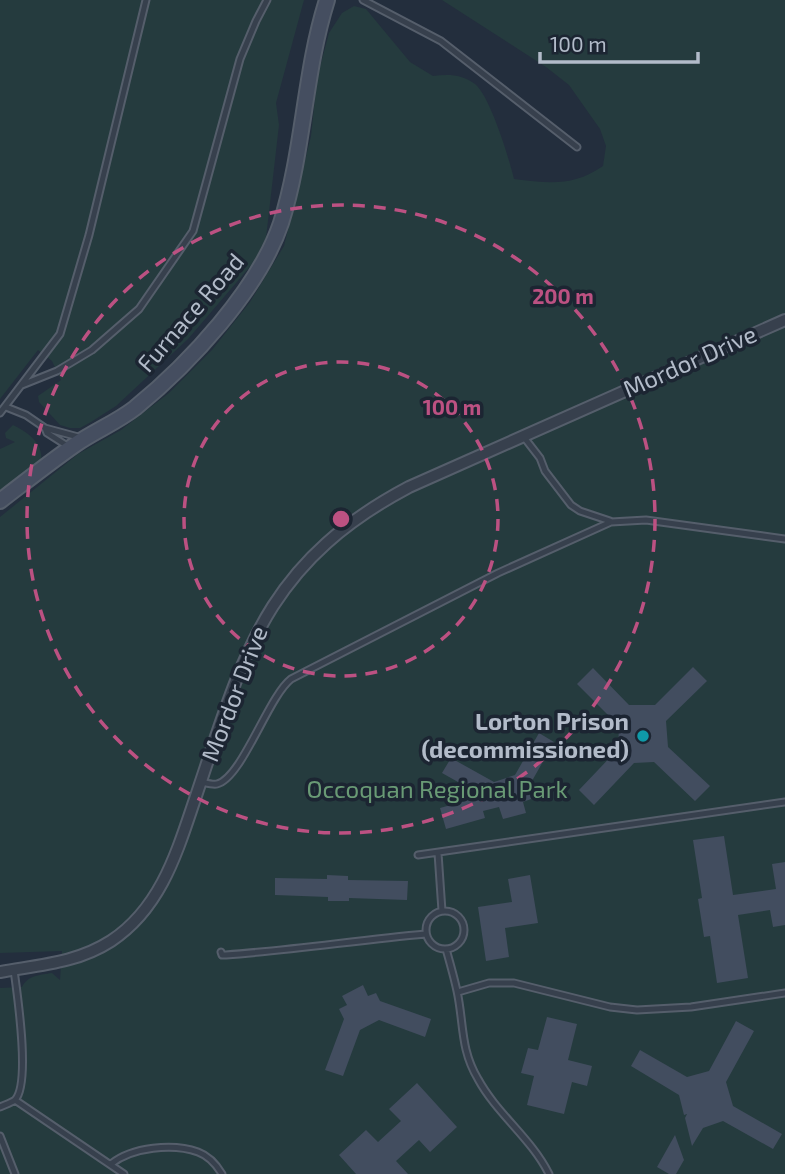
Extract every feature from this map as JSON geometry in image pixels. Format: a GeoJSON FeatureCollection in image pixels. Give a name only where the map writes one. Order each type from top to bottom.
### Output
{"type":"FeatureCollection","features":[{"type":"Feature","properties":{"kind":"main road","name":"Furnace Road"},"geometry":{"type":"LineString","coordinates":[[0,501],[71,448],[133,409],[160,386],[224,318],[263,264],[281,222],[314,47],[327,0]]}},
{"type":"Feature","properties":{"kind":"street","name":"Mordor Drive"},"geometry":{"type":"LineString","coordinates":[[0,972],[82,957],[113,940],[137,919],[155,897],[166,878],[247,651],[273,604],[304,564],[337,532],[375,505],[409,486],[785,320]]}},
{"type":"Feature","properties":{"kind":"lane"},"geometry":{"type":"LineString","coordinates":[[0,413],[60,334],[92,223],[146,0]]}},
{"type":"Feature","properties":{"kind":"lane"},"geometry":{"type":"LineString","coordinates":[[22,385],[57,371],[92,350],[139,309],[193,231],[240,59],[267,0]]}},
{"type":"Feature","properties":{"kind":"lane"},"geometry":{"type":"LineString","coordinates":[[363,0],[441,41],[577,147]]}},
{"type":"Feature","properties":{"kind":"lane"},"geometry":{"type":"LineString","coordinates":[[6,407],[26,415],[45,428],[85,439]]}},
{"type":"Feature","properties":{"kind":"lane"},"geometry":{"type":"LineString","coordinates":[[45,428],[47,433],[71,448]]}},
{"type":"Feature","properties":{"kind":"lane"},"geometry":{"type":"LineString","coordinates":[[523,436],[571,505],[611,522]]}},
{"type":"Feature","properties":{"kind":"lane"},"geometry":{"type":"LineString","coordinates":[[201,782],[216,785],[225,780],[250,744],[281,688],[291,679],[498,573],[611,522],[646,520],[785,539]]}},
{"type":"Feature","properties":{"kind":"lane"},"geometry":{"type":"LineString","coordinates":[[418,855],[785,802]]}},
{"type":"Feature","properties":{"kind":"lane"},"geometry":{"type":"LineString","coordinates":[[438,853],[442,911]]}},
{"type":"Feature","properties":{"kind":"lane"},"geometry":{"type":"LineString","coordinates":[[442,911],[454,913],[463,928],[461,940],[446,949],[431,944],[426,934],[427,922],[442,911]]}},
{"type":"Feature","properties":{"kind":"lane"},"geometry":{"type":"LineString","coordinates":[[221,952],[222,955],[251,953],[426,934]]}},
{"type":"Feature","properties":{"kind":"lane"},"geometry":{"type":"LineString","coordinates":[[446,949],[458,992],[462,1036],[470,1065],[500,1111],[532,1146],[549,1174]]}},
{"type":"Feature","properties":{"kind":"lane"},"geometry":{"type":"LineString","coordinates":[[0,1107],[15,1100],[21,1088],[22,1045],[14,970]]}},
{"type":"Feature","properties":{"kind":"lane"},"geometry":{"type":"LineString","coordinates":[[458,992],[489,983],[513,984],[610,1007],[637,1010],[679,1009],[785,993]]}},
{"type":"Feature","properties":{"kind":"lane"},"geometry":{"type":"LineString","coordinates":[[15,1100],[124,1174]]}},
{"type":"Feature","properties":{"kind":"lane"},"geometry":{"type":"LineString","coordinates":[[0,1136],[15,1174]]}},
{"type":"Feature","properties":{"kind":"lane"},"geometry":{"type":"LineString","coordinates":[[111,1164],[131,1153],[170,1148],[199,1152],[215,1163],[222,1174]]}},
{"type":"Feature","properties":{"kind":"green space"},"geometry":{"type":"Polygon","coordinates":[[[0,0],[304,0],[276,103],[279,125],[266,238],[254,262],[188,339],[116,406],[80,428],[60,425],[39,402],[38,396],[61,380],[52,361],[38,350],[0,399],[0,0]]]}},
{"type":"Feature","properties":{"kind":"green space","name":"Occoquan Regional Park"},"geometry":{"type":"Polygon","coordinates":[[[442,0],[785,0],[785,1174],[0,1174],[0,988],[22,987],[31,978],[52,973],[60,980],[62,951],[0,953],[0,517],[78,454],[121,430],[169,393],[212,350],[250,302],[284,246],[311,136],[317,78],[329,33],[342,13],[354,6],[366,9],[410,62],[433,76],[455,76],[475,84],[493,114],[514,179],[560,182],[592,173],[603,166],[606,146],[600,129],[569,85],[546,67],[442,0]]]}},
{"type":"Feature","properties":{"kind":"green space"},"geometry":{"type":"Polygon","coordinates":[[[13,425],[37,444],[41,461],[0,494],[0,449],[15,442],[6,438],[5,433],[13,425]]]}},
{"type":"Feature","properties":{"kind":"building","name":"Lorton Prison (decommissioned)"},"geometry":{"type":"Polygon","coordinates":[[[693,667],[707,681],[666,721],[668,747],[710,786],[695,801],[654,762],[634,763],[594,805],[579,790],[618,749],[619,726],[577,684],[593,668],[629,705],[655,705],[693,667]]]}},
{"type":"Feature","properties":{"kind":"building"},"geometry":{"type":"Polygon","coordinates":[[[539,733],[554,742],[528,788],[531,799],[523,802],[526,813],[503,819],[499,807],[483,811],[485,818],[446,829],[440,808],[483,796],[442,773],[451,758],[494,782],[515,775],[539,733]]]}},
{"type":"Feature","properties":{"kind":"building"},"geometry":{"type":"Polygon","coordinates":[[[724,836],[733,895],[776,889],[772,864],[785,862],[785,925],[773,927],[770,910],[738,915],[748,978],[717,983],[710,936],[704,937],[698,899],[702,898],[693,840],[724,836]]]}},
{"type":"Feature","properties":{"kind":"building"},"geometry":{"type":"Polygon","coordinates":[[[327,875],[348,876],[348,880],[408,881],[407,900],[349,898],[349,901],[328,901],[328,897],[275,895],[275,878],[327,879],[327,875]]]}},
{"type":"Feature","properties":{"kind":"building"},"geometry":{"type":"Polygon","coordinates":[[[530,875],[538,923],[505,928],[509,957],[486,961],[478,907],[512,902],[508,879],[530,875]]]}},
{"type":"Feature","properties":{"kind":"building"},"geometry":{"type":"Polygon","coordinates":[[[363,985],[368,996],[376,993],[380,1001],[431,1019],[425,1037],[379,1020],[360,1030],[343,1076],[325,1070],[344,1019],[339,1009],[347,1005],[342,996],[363,985]]]}},
{"type":"Feature","properties":{"kind":"building"},"geometry":{"type":"Polygon","coordinates":[[[547,1017],[577,1024],[568,1060],[592,1066],[587,1086],[572,1082],[564,1114],[527,1105],[534,1076],[521,1073],[528,1048],[538,1050],[547,1017]]]}},
{"type":"Feature","properties":{"kind":"building"},"geometry":{"type":"Polygon","coordinates":[[[736,1021],[754,1031],[726,1082],[733,1106],[782,1134],[773,1149],[723,1121],[703,1128],[692,1146],[685,1118],[687,1114],[684,1115],[679,1095],[631,1066],[640,1050],[687,1077],[709,1071],[736,1021]]]}},
{"type":"Feature","properties":{"kind":"building"},"geometry":{"type":"Polygon","coordinates":[[[417,1083],[457,1127],[430,1152],[419,1140],[396,1161],[408,1174],[356,1174],[339,1155],[366,1130],[378,1142],[401,1121],[389,1109],[417,1083]]]}},
{"type":"Feature","properties":{"kind":"building"},"geometry":{"type":"Polygon","coordinates":[[[675,1135],[684,1160],[676,1174],[669,1174],[657,1167],[675,1135]]]}},
{"type":"Feature","properties":{"kind":"place","name":"Lorton Prison (decommissioned)"},"geometry":{"type":"Point","coordinates":[643,736]}}]}
